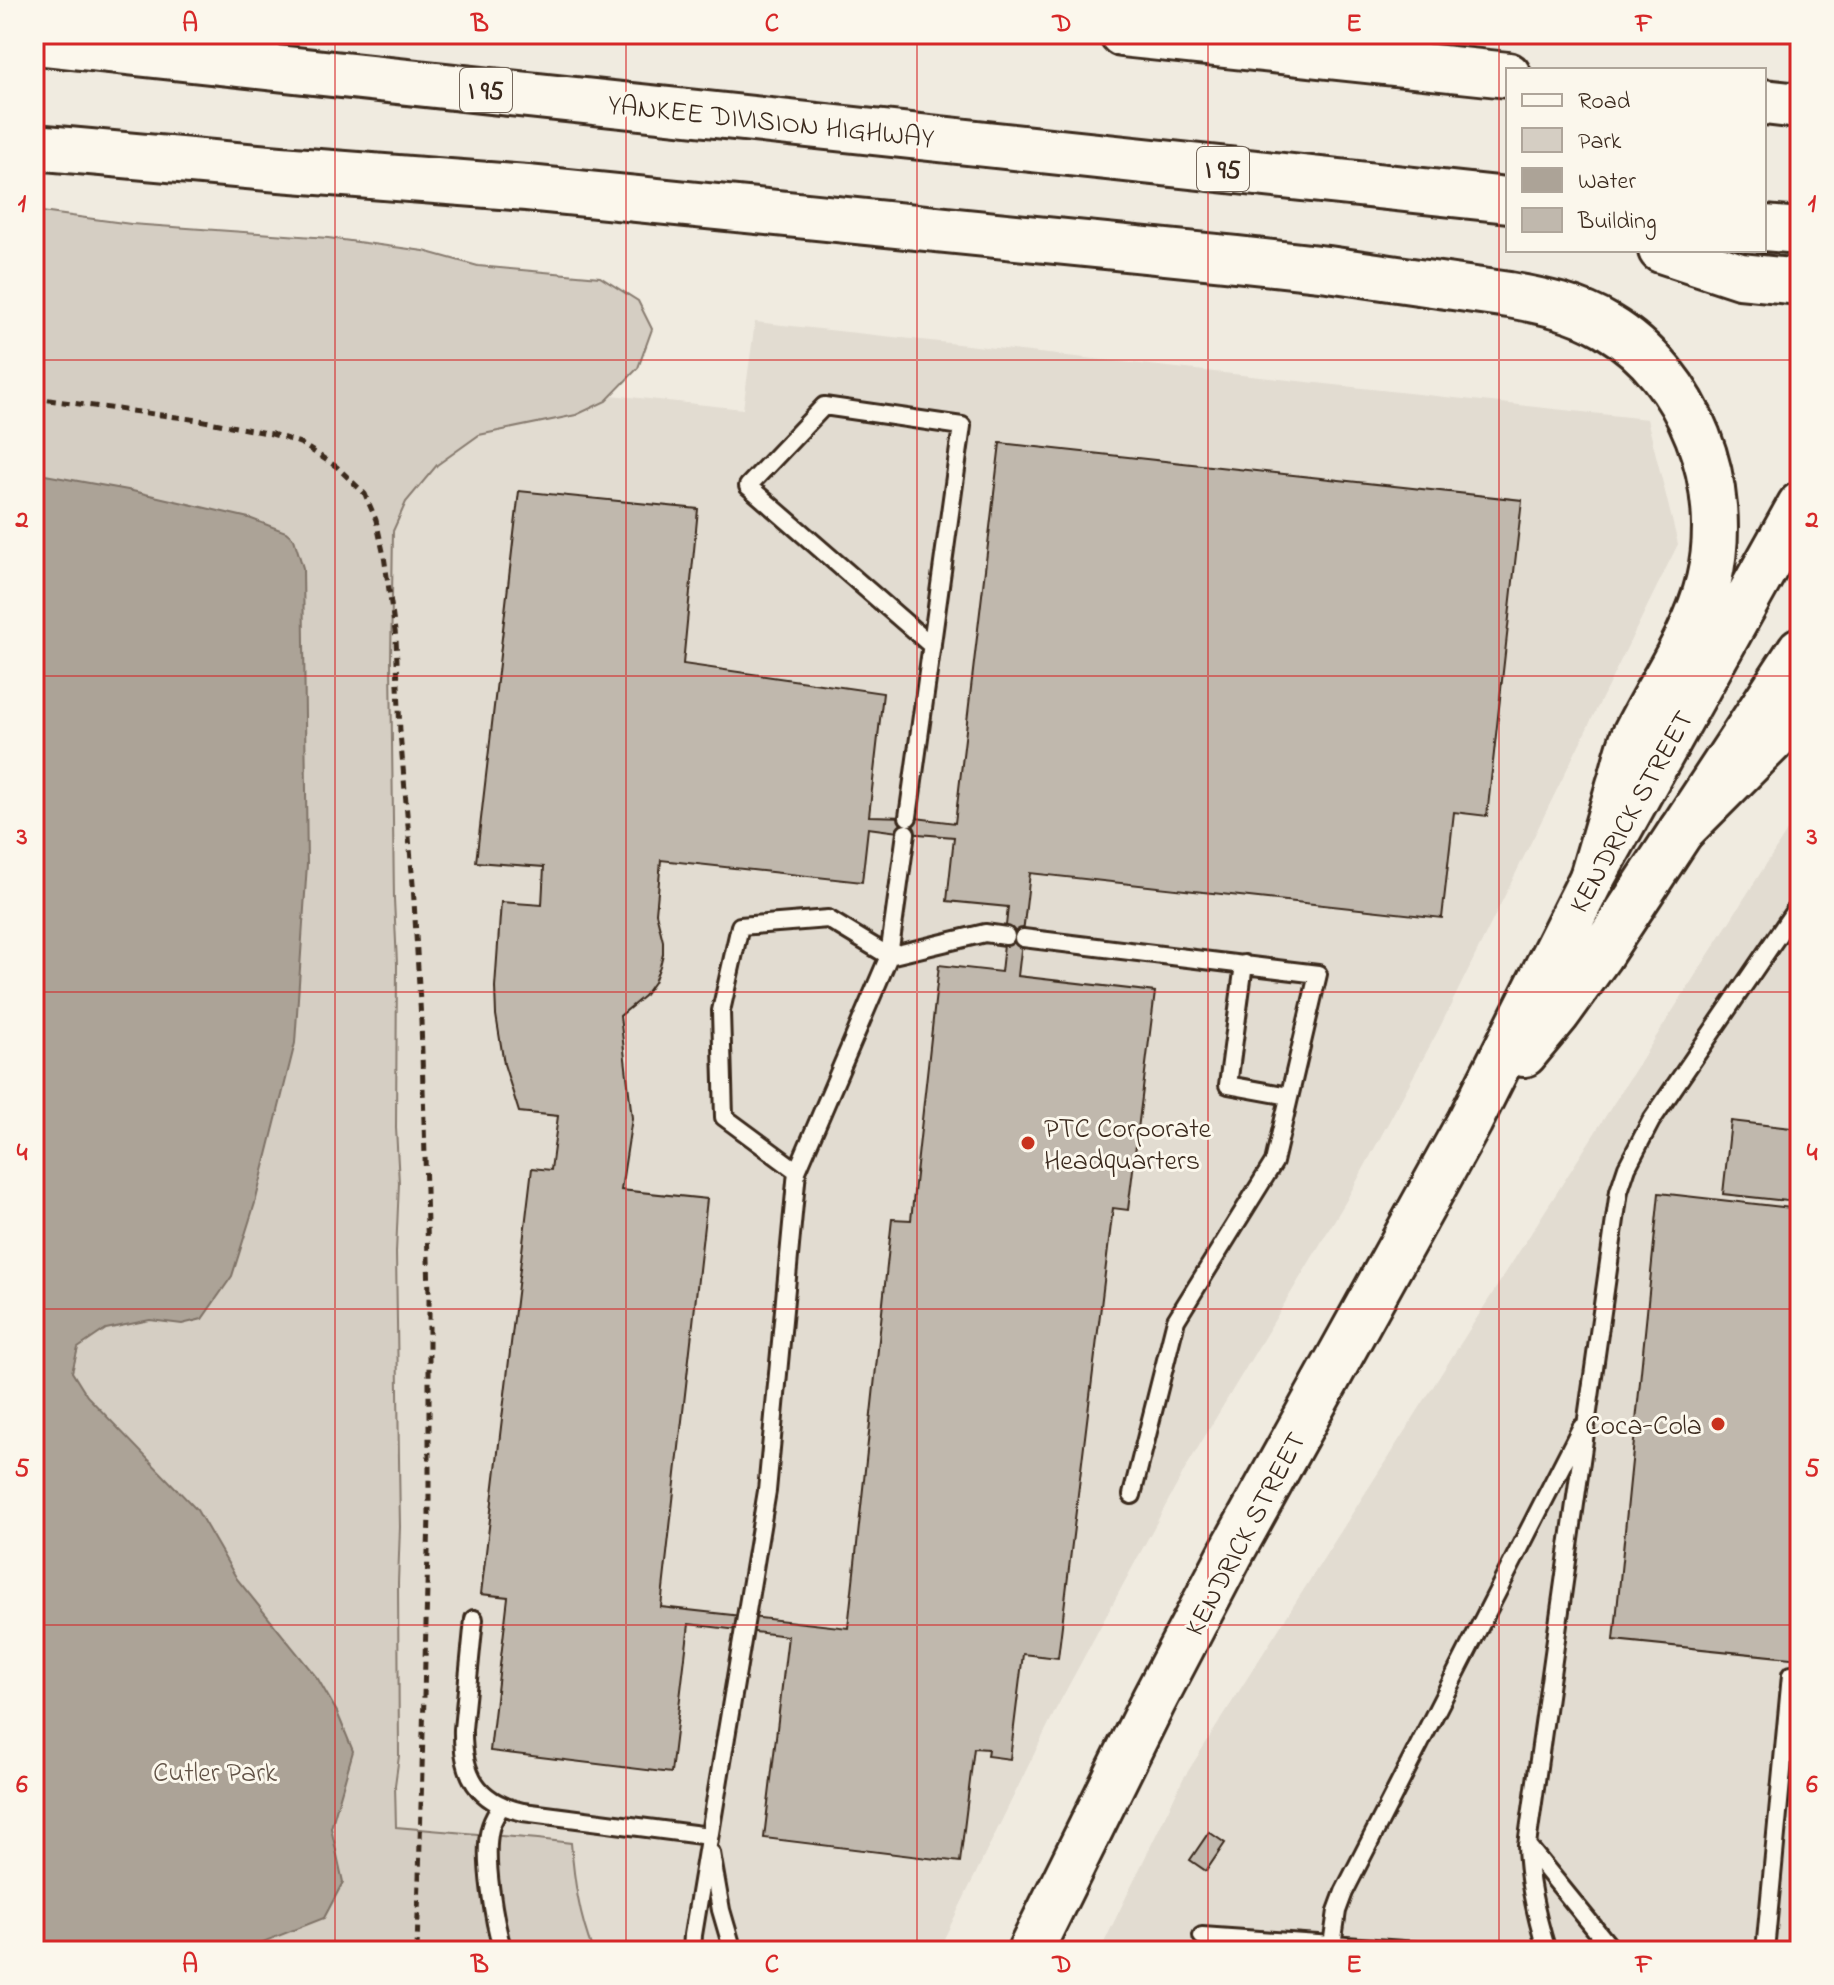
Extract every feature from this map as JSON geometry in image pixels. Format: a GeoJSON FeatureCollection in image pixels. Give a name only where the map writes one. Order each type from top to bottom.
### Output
{"type":"FeatureCollection","features":[{"type":"Feature","properties":{"kind":"main road"},"geometry":{"type":"LineString","coordinates":[[1122,34],[1506,75]]}},
{"type":"Feature","properties":{"kind":"main road","name":"YANKEE DIVISION HIGHWAY"},"geometry":{"type":"LineString","coordinates":[[34,42],[1506,200]]}},
{"type":"Feature","properties":{"kind":"main road"},"geometry":{"type":"LineString","coordinates":[[1766,102],[1800,106]]}},
{"type":"Feature","properties":{"kind":"main road"},"geometry":{"type":"LineString","coordinates":[[34,147],[527,188],[1236,259],[1509,295],[1587,315],[1609,327],[1641,352],[1669,384],[1693,425],[1703,452],[1715,501],[1716,531],[1709,580],[1701,605],[1691,631],[1632,741],[1592,878]]}},
{"type":"Feature","properties":{"kind":"main road"},"geometry":{"type":"LineString","coordinates":[[1766,228],[1800,231]]}},
{"type":"Feature","properties":{"kind":"main road"},"geometry":{"type":"LineString","coordinates":[[1667,252],[1740,276],[1800,282]]}},
{"type":"Feature","properties":{"kind":"main road","name":"KENDRICK STREET"},"geometry":{"type":"LineString","coordinates":[[1030,1951],[1154,1700],[1231,1553],[1470,1121],[1592,878],[1800,505]]}},
{"type":"Feature","properties":{"kind":"main road","name":"KENDRICK STREET"},"geometry":{"type":"LineString","coordinates":[[1470,1121],[1574,990],[1633,906],[1800,650]]}},
{"type":"Feature","properties":{"kind":"main road"},"geometry":{"type":"LineString","coordinates":[[1681,831],[1800,709]]}},
{"type":"Feature","properties":{"kind":"lane"},"geometry":{"type":"LineString","coordinates":[[692,1951],[767,1491],[797,1171],[889,956],[932,646],[962,426],[824,406],[748,486],[932,646]]}},
{"type":"Feature","properties":{"kind":"lane"},"geometry":{"type":"LineString","coordinates":[[1547,1951],[1533,1902],[1527,1845],[1619,1191],[1627,1167],[1651,1121],[1800,903]]}},
{"type":"Feature","properties":{"kind":"lane"},"geometry":{"type":"LineString","coordinates":[[797,1171],[724,1117],[721,1011],[740,926],[828,919],[889,956],[985,933],[1006,936]]}},
{"type":"Feature","properties":{"kind":"lane"},"geometry":{"type":"LineString","coordinates":[[1023,938],[1318,974],[1274,1162],[1176,1320],[1132,1495]]}},
{"type":"Feature","properties":{"kind":"lane"},"geometry":{"type":"LineString","coordinates":[[1244,964],[1228,1085],[1289,1096]]}},
{"type":"Feature","properties":{"kind":"lane"},"geometry":{"type":"LineString","coordinates":[[1332,1945],[1337,1911],[1344,1892],[1587,1416]]}},
{"type":"Feature","properties":{"kind":"lane"},"geometry":{"type":"LineString","coordinates":[[474,1619],[463,1729],[464,1759],[473,1782],[491,1800],[523,1812],[709,1836]]}},
{"type":"Feature","properties":{"kind":"lane"},"geometry":{"type":"LineString","coordinates":[[1765,1951],[1791,1675]]}},
{"type":"Feature","properties":{"kind":"lane"},"geometry":{"type":"LineString","coordinates":[[501,1806],[494,1818],[488,1843],[492,1902],[503,1951]]}},
{"type":"Feature","properties":{"kind":"lane"},"geometry":{"type":"LineString","coordinates":[[709,1836],[721,1910],[733,1951]]}},
{"type":"Feature","properties":{"kind":"lane"},"geometry":{"type":"LineString","coordinates":[[1527,1845],[1613,1951]]}},
{"type":"Feature","properties":{"kind":"lane"},"geometry":{"type":"LineString","coordinates":[[1202,1936],[1418,1951]]}},
{"type":"Feature","properties":{"kind":"path"},"geometry":{"type":"LineString","coordinates":[[34,398],[199,420],[272,434],[300,443],[337,467],[365,494],[376,520],[396,638],[421,1020],[428,1262],[429,1515],[417,1951]]}},
{"type":"Feature","properties":{"kind":"shaded area"},"geometry":{"type":"Polygon","coordinates":[[[755,322],[1647,419],[1678,544],[1439,1029],[1346,1201],[1187,1466],[1056,1709],[938,1951],[593,1951],[580,1910],[571,1843],[396,1828],[385,371],[743,409],[755,322]]]}},
{"type":"Feature","properties":{"kind":"shaded area"},"geometry":{"type":"Polygon","coordinates":[[[1800,811],[1800,1951],[1100,1951],[1183,1779],[1800,811]]]}},
{"type":"Feature","properties":{"kind":"green space","name":"Cutler Park"},"geometry":{"type":"Polygon","coordinates":[[[34,211],[131,224],[328,238],[424,251],[478,266],[600,277],[638,301],[652,329],[638,368],[606,401],[576,415],[479,435],[437,465],[406,502],[393,531],[391,662],[397,964],[396,1128],[399,1183],[396,1253],[400,1527],[396,1827],[571,1843],[578,1898],[593,1951],[34,1951],[34,211]]]}},
{"type":"Feature","properties":{"kind":"water"},"geometry":{"type":"Polygon","coordinates":[[[34,473],[128,490],[249,518],[286,532],[294,539],[303,568],[307,864],[295,1043],[255,1203],[232,1276],[202,1319],[182,1324],[150,1320],[106,1329],[78,1348],[72,1372],[87,1396],[197,1510],[237,1579],[318,1679],[337,1712],[353,1751],[331,1828],[343,1882],[324,1918],[240,1951],[170,1951],[88,1945],[84,1951],[34,1951],[34,473]]]}},
{"type":"Feature","properties":{"kind":"building","name":"PTC Corporate Headquarters"},"geometry":{"type":"Polygon","coordinates":[[[1000,443],[1522,500],[1487,816],[1454,812],[1442,918],[1030,873],[1018,976],[1155,992],[1128,1210],[1113,1208],[1058,1658],[1023,1654],[1010,1759],[987,1756],[988,1749],[974,1748],[960,1862],[764,1838],[788,1636],[689,1624],[671,1773],[490,1751],[508,1597],[481,1594],[532,1168],[551,1170],[558,1116],[519,1112],[504,1064],[496,1015],[501,902],[542,905],[544,867],[476,862],[519,491],[698,509],[683,664],[883,693],[869,816],[955,823],[1000,443]],[[868,828],[862,882],[661,860],[656,913],[663,941],[660,966],[644,996],[620,1016],[632,1118],[621,1190],[707,1199],[661,1607],[848,1628],[892,1219],[911,1220],[939,965],[1001,972],[1008,907],[947,901],[954,837],[868,828]]]}},
{"type":"Feature","properties":{"kind":"building"},"geometry":{"type":"Polygon","coordinates":[[[1731,1121],[1800,1129],[1797,1202],[1723,1194],[1731,1121]]]}},
{"type":"Feature","properties":{"kind":"building","name":"Coca-Cola"},"geometry":{"type":"Polygon","coordinates":[[[1659,1193],[1800,1209],[1800,1659],[1614,1640],[1659,1193]]]}},
{"type":"Feature","properties":{"kind":"building"},"geometry":{"type":"Polygon","coordinates":[[[1209,1832],[1225,1843],[1206,1871],[1190,1860],[1209,1832]]]}},
{"type":"Feature","properties":{"kind":"place","name":"PTC Corporate Headquarters"},"geometry":{"type":"Point","coordinates":[1028,1143]}},
{"type":"Feature","properties":{"kind":"place","name":"Coca-Cola"},"geometry":{"type":"Point","coordinates":[1718,1424]}}]}
